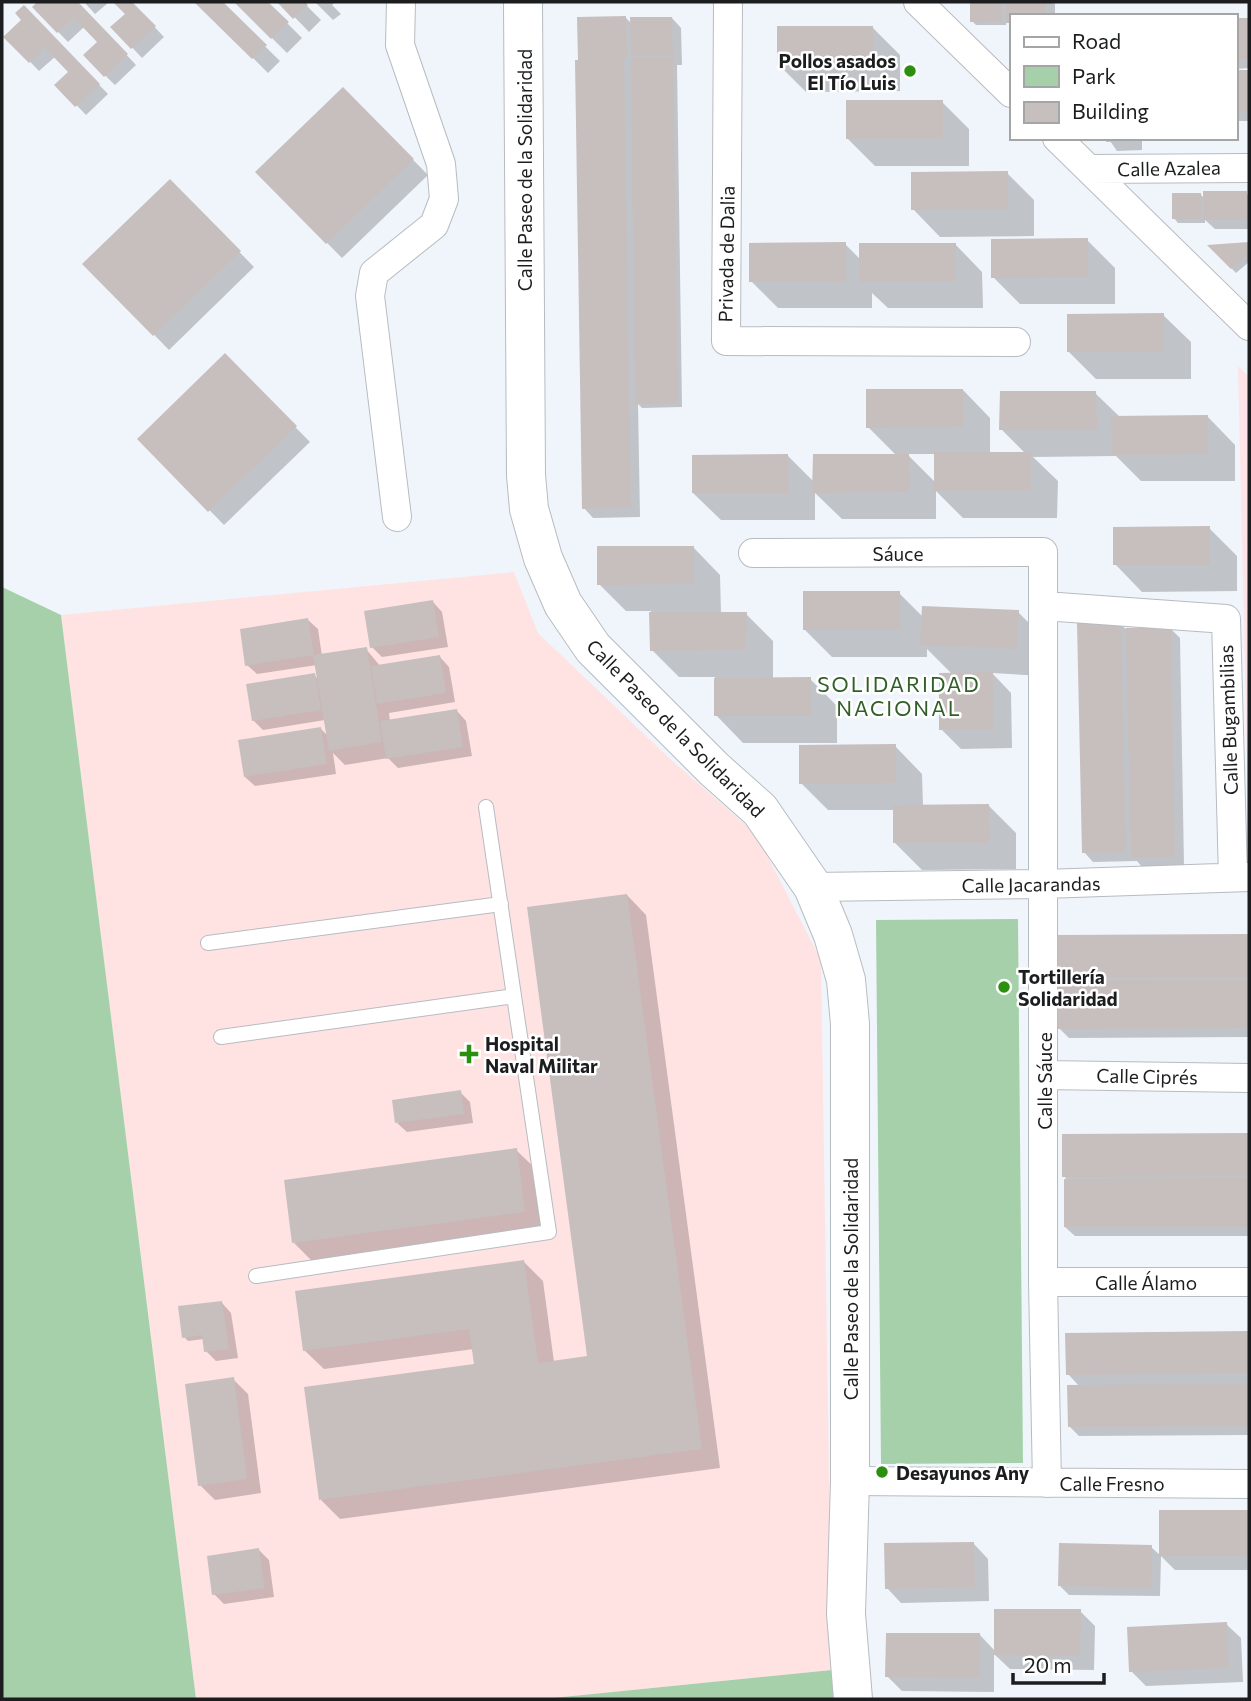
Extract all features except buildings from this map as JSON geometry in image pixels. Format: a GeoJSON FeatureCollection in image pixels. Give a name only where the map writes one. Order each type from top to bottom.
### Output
{"type":"FeatureCollection","features":[{"type":"Feature","properties":{"kind":"street"},"geometry":{"type":"LineString","coordinates":[[397,517],[370,296],[374,273],[434,225],[444,200],[441,163],[400,45],[401,2]]}},
{"type":"Feature","properties":{"kind":"street","name":"Calle Paseo de la Solidaridad"},"geometry":{"type":"LineString","coordinates":[[523,2],[526,475],[529,509],[543,558],[564,604],[593,648],[713,769],[760,810],[813,887],[833,935],[846,980],[850,1024],[846,1615],[853,1699]]}},
{"type":"Feature","properties":{"kind":"street","name":"Privada de Dalia"},"geometry":{"type":"LineString","coordinates":[[728,2],[726,341],[1016,342]]}},
{"type":"Feature","properties":{"kind":"street"},"geometry":{"type":"LineString","coordinates":[[918,2],[1010,92]]}},
{"type":"Feature","properties":{"kind":"street"},"geometry":{"type":"LineString","coordinates":[[1060,140],[1249,326]]}},
{"type":"Feature","properties":{"kind":"street","name":"Calle Azalea"},"geometry":{"type":"LineString","coordinates":[[1089,169],[1249,167]]}},
{"type":"Feature","properties":{"kind":"street","name":"Sáuce"},"geometry":{"type":"LineString","coordinates":[[753,553],[1043,552]]}},
{"type":"Feature","properties":{"kind":"street","name":"Calle Sáuce"},"geometry":{"type":"LineString","coordinates":[[1043,552],[1043,1282],[1047,1483]]}},
{"type":"Feature","properties":{"kind":"street","name":"Calle Bugambilias"},"geometry":{"type":"LineString","coordinates":[[1044,606],[1226,619],[1241,877]]}},
{"type":"Feature","properties":{"kind":"street","name":"Calle Jacarandas"},"geometry":{"type":"LineString","coordinates":[[813,887],[1044,884],[1241,877]]}},
{"type":"Feature","properties":{"kind":"street","name":"Calle Ciprés"},"geometry":{"type":"LineString","coordinates":[[1044,1075],[1249,1078]]}},
{"type":"Feature","properties":{"kind":"street","name":"Calle Álamo"},"geometry":{"type":"LineString","coordinates":[[1043,1282],[1249,1282]]}},
{"type":"Feature","properties":{"kind":"street","name":"Calle Fresno"},"geometry":{"type":"LineString","coordinates":[[849,1481],[1249,1484]]}},
{"type":"Feature","properties":{"kind":"lane"},"geometry":{"type":"LineString","coordinates":[[256,1276],[550,1233],[486,807]]}},
{"type":"Feature","properties":{"kind":"lane"},"geometry":{"type":"LineString","coordinates":[[208,943],[501,904]]}},
{"type":"Feature","properties":{"kind":"lane"},"geometry":{"type":"LineString","coordinates":[[222,1037],[514,996]]}},
{"type":"Feature","properties":{"kind":"shaded area"},"geometry":{"type":"Polygon","coordinates":[[[1238,366],[1249,377],[1249,850],[1238,366]]]}},
{"type":"Feature","properties":{"kind":"shaded area","name":"Hospital Naval Militar"},"geometry":{"type":"Polygon","coordinates":[[[514,572],[538,633],[668,757],[756,834],[821,960],[832,1670],[543,1699],[196,1699],[61,615],[514,572]]]}},
{"type":"Feature","properties":{"kind":"green space"},"geometry":{"type":"Polygon","coordinates":[[[2,587],[61,615],[196,1699],[2,1699],[2,587]]]}},
{"type":"Feature","properties":{"kind":"green space"},"geometry":{"type":"Polygon","coordinates":[[[1018,919],[1023,1463],[881,1464],[876,920],[1018,919]]]}},
{"type":"Feature","properties":{"kind":"green space"},"geometry":{"type":"Polygon","coordinates":[[[832,1670],[835,1699],[543,1699],[832,1670]]]}},
{"type":"Feature","properties":{"kind":"place","name":"Pollos asados El Tío Luis"},"geometry":{"type":"Point","coordinates":[910,71]}},
{"type":"Feature","properties":{"kind":"place","name":"Tortillería Solidaridad"},"geometry":{"type":"Point","coordinates":[1004,987]}},
{"type":"Feature","properties":{"kind":"place","name":"Hospital Naval Militar"},"geometry":{"type":"Point","coordinates":[469,1054]}},
{"type":"Feature","properties":{"kind":"place","name":"Desayunos Any"},"geometry":{"type":"Point","coordinates":[882,1472]}},
{"type":"Feature","properties":{"kind":"district","name":"SOLIDARIDAD NACIONAL"},"geometry":{"type":"Point","coordinates":[899,695]}}]}
